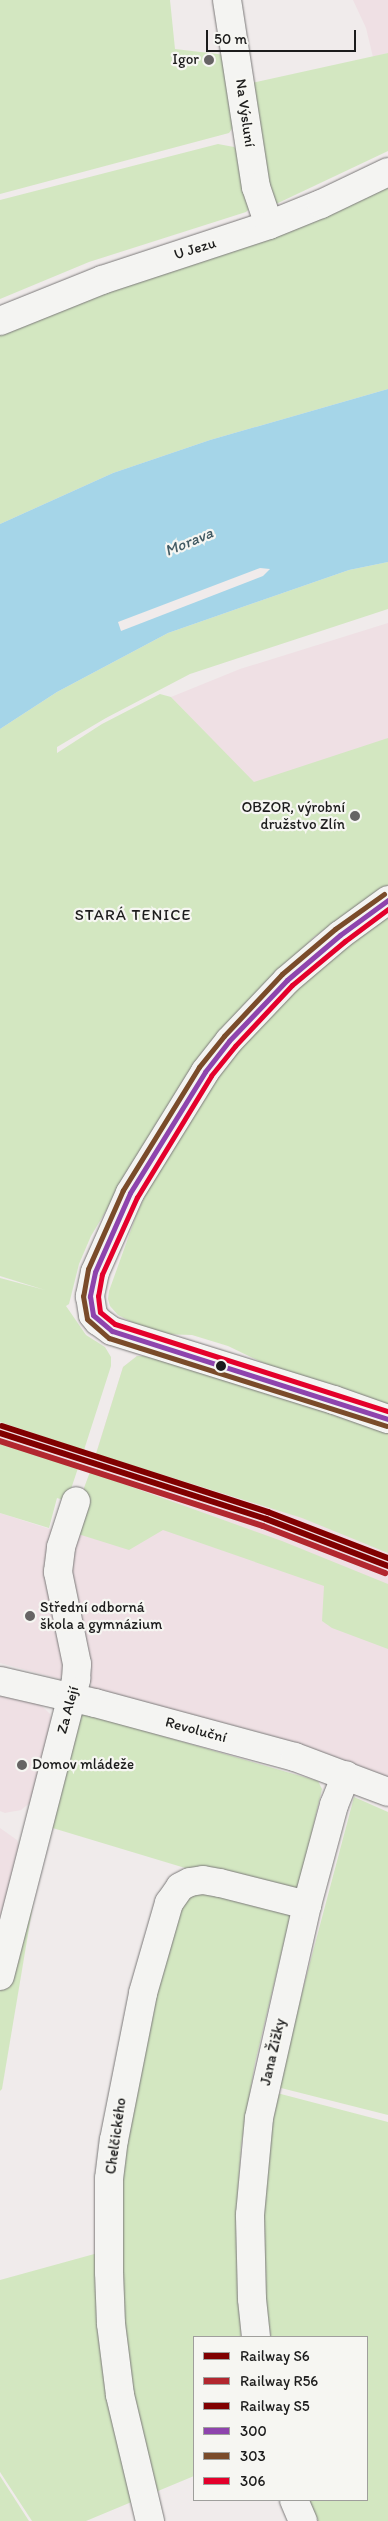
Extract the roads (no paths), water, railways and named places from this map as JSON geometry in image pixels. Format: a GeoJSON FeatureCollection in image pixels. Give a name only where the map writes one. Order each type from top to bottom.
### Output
{"type":"FeatureCollection","features":[{"type":"Feature","properties":{"kind":"street","name":"Na Výsluní"},"geometry":{"type":"LineString","coordinates":[[227,0],[256,187],[269,225]]}},
{"type":"Feature","properties":{"kind":"street","name":"U Jezu"},"geometry":{"type":"LineString","coordinates":[[0,321],[102,280],[269,225],[321,204],[388,172]]}},
{"type":"Feature","properties":{"kind":"street"},"geometry":{"type":"LineString","coordinates":[[388,900],[340,934],[287,980],[229,1041],[205,1072],[130,1193],[95,1272],[90,1296],[93,1314],[98,1321],[112,1330],[316,1394],[388,1419]]}},
{"type":"Feature","properties":{"kind":"street","name":"Za Alejí"},"geometry":{"type":"LineString","coordinates":[[0,1976],[76,1678],[77,1664],[58,1572],[61,1546],[76,1500]]}},
{"type":"Feature","properties":{"kind":"street","name":"Revoluční"},"geometry":{"type":"LineString","coordinates":[[0,1681],[262,1747],[346,1775],[388,1792]]}},
{"type":"Feature","properties":{"kind":"street","name":"Jana Žižky"},"geometry":{"type":"LineString","coordinates":[[256,2336],[250,2272],[250,2216],[255,2150],[264,2087],[307,1905],[334,1805],[346,1775]]}},
{"type":"Feature","properties":{"kind":"street","name":"Chelčického"},"geometry":{"type":"LineString","coordinates":[[150,2521],[120,2395],[111,2324],[109,2272],[110,2180],[114,2140],[126,2068],[143,1994],[169,1904],[180,1887],[190,1882],[203,1880],[307,1905]]}},
{"type":"Feature","properties":{"kind":"street"},"geometry":{"type":"LineString","coordinates":[[294,2501],[302,2521]]}},
{"type":"Feature","properties":{"kind":"water","name":"Morava"},"geometry":{"type":"Polygon","coordinates":[[[388,389],[388,562],[349,570],[168,633],[57,692],[0,729],[0,524],[113,473],[210,440],[388,389]]]}},
{"type":"Feature","properties":{"kind":"rail line","name":"S5"},"geometry":{"type":"LineString","coordinates":[[2,1426],[268,1512],[388,1558]]}},
{"type":"Feature","properties":{"kind":"rail line","name":"S6"},"geometry":{"type":"LineString","coordinates":[[0,1433],[266,1519],[388,1566]]}},
{"type":"Feature","properties":{"kind":"rail line","name":"R56"},"geometry":{"type":"LineString","coordinates":[[0,1441],[263,1526],[385,1573]]}},
{"type":"Feature","properties":{"kind":"place","name":"Igor"},"geometry":{"type":"Point","coordinates":[209,60]}},
{"type":"Feature","properties":{"kind":"place","name":"OBZOR, výrobní družstvo Zlín"},"geometry":{"type":"Point","coordinates":[355,816]}},
{"type":"Feature","properties":{"kind":"place","name":"Střední odborná škola a gymnázium"},"geometry":{"type":"Point","coordinates":[30,1616]}},
{"type":"Feature","properties":{"kind":"place","name":"Domov mládeže"},"geometry":{"type":"Point","coordinates":[22,1765]}},
{"type":"Feature","properties":{"kind":"district","name":"STARÁ TENICE"},"geometry":{"type":"Point","coordinates":[133,915]}}]}
